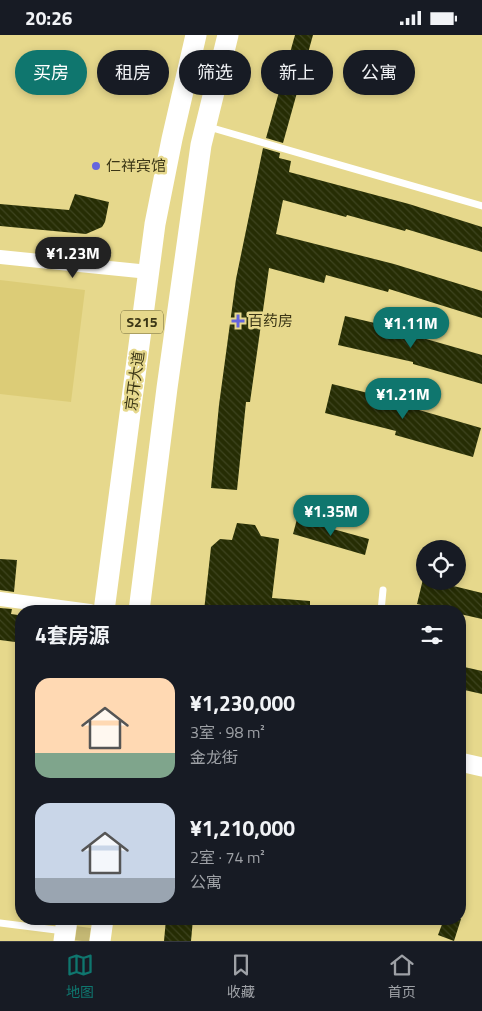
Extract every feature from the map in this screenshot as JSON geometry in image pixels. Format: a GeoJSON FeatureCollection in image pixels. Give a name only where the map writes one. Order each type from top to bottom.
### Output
{"type":"FeatureCollection","features":[{"type":"Feature","properties":{"kind":"main road","name":"京开大道"},"geometry":{"type":"LineString","coordinates":[[105,605],[155,224],[196,35]]}},
{"type":"Feature","properties":{"kind":"main road","name":"S215"},"geometry":{"type":"LineString","coordinates":[[140,605],[201,145],[228,35]]}},
{"type":"Feature","properties":{"kind":"main road"},"geometry":{"type":"LineString","coordinates":[[100,941],[102,925]]}},
{"type":"Feature","properties":{"kind":"street"},"geometry":{"type":"LineString","coordinates":[[0,257],[149,272]]}},
{"type":"Feature","properties":{"kind":"street"},"geometry":{"type":"LineString","coordinates":[[0,599],[45,605]]}},
{"type":"Feature","properties":{"kind":"street"},"geometry":{"type":"LineString","coordinates":[[466,763],[482,767]]}},
{"type":"Feature","properties":{"kind":"lane"},"geometry":{"type":"LineString","coordinates":[[206,126],[482,206]]}},
{"type":"Feature","properties":{"kind":"lane"},"geometry":{"type":"LineString","coordinates":[[382,605],[383,590]]}},
{"type":"Feature","properties":{"kind":"lane"},"geometry":{"type":"LineString","coordinates":[[0,923],[15,925]]}},
{"type":"Feature","properties":{"kind":"lane"},"geometry":{"type":"LineString","coordinates":[[19,925],[65,930]]}},
{"type":"Feature","properties":{"kind":"shaded area"},"geometry":{"type":"Polygon","coordinates":[[[0,280],[85,290],[71,402],[0,394],[0,280]]]}},
{"type":"Feature","properties":{"kind":"building"},"geometry":{"type":"Polygon","coordinates":[[[295,35],[313,35],[309,50],[291,50],[295,35]]]}},
{"type":"Feature","properties":{"kind":"building"},"geometry":{"type":"Polygon","coordinates":[[[278,95],[296,95],[283,143],[266,138],[278,95]]]}},
{"type":"Feature","properties":{"kind":"building"},"geometry":{"type":"Polygon","coordinates":[[[263,148],[280,153],[279,158],[291,161],[289,172],[409,204],[482,227],[482,252],[406,229],[405,231],[283,200],[276,234],[394,264],[482,291],[482,318],[389,289],[388,292],[326,275],[324,283],[269,268],[250,402],[246,402],[237,490],[211,488],[219,405],[236,279],[263,148]]]}},
{"type":"Feature","properties":{"kind":"building"},"geometry":{"type":"Polygon","coordinates":[[[75,194],[109,202],[105,222],[102,227],[86,234],[0,226],[0,204],[69,210],[75,194]]]}},
{"type":"Feature","properties":{"kind":"building"},"geometry":{"type":"Polygon","coordinates":[[[345,316],[413,332],[412,335],[482,355],[482,384],[413,364],[413,362],[338,345],[345,316]]]}},
{"type":"Feature","properties":{"kind":"building"},"geometry":{"type":"Polygon","coordinates":[[[332,384],[396,400],[395,403],[481,428],[473,457],[395,435],[396,431],[325,413],[332,384]]]}},
{"type":"Feature","properties":{"kind":"building"},"geometry":{"type":"Polygon","coordinates":[[[297,519],[369,539],[365,555],[293,534],[297,519]]]}},
{"type":"Feature","properties":{"kind":"building"},"geometry":{"type":"Polygon","coordinates":[[[237,523],[255,525],[261,536],[279,539],[272,598],[310,601],[310,605],[205,605],[211,547],[220,539],[232,540],[237,523]]]}},
{"type":"Feature","properties":{"kind":"building"},"geometry":{"type":"Polygon","coordinates":[[[0,559],[17,560],[14,592],[0,590],[0,559]]]}},
{"type":"Feature","properties":{"kind":"building"},"geometry":{"type":"Polygon","coordinates":[[[466,589],[482,593],[482,619],[466,615],[466,605],[417,604],[420,590],[466,589]]]}},
{"type":"Feature","properties":{"kind":"building"},"geometry":{"type":"Polygon","coordinates":[[[0,608],[12,609],[11,614],[15,615],[15,642],[0,640],[0,608]]]}},
{"type":"Feature","properties":{"kind":"building"},"geometry":{"type":"Polygon","coordinates":[[[466,667],[482,671],[482,694],[466,690],[466,667]]]}},
{"type":"Feature","properties":{"kind":"building"},"geometry":{"type":"Polygon","coordinates":[[[165,925],[192,925],[191,941],[164,941],[165,925]]]}},
{"type":"Feature","properties":{"kind":"building"},"geometry":{"type":"Polygon","coordinates":[[[442,925],[459,925],[454,941],[438,935],[442,925]]]}},
{"type":"Feature","properties":{"kind":"tunnel"},"geometry":{"type":"LineString","coordinates":[[82,941],[84,925]]}},
{"type":"Feature","properties":{"kind":"place","name":"仁祥宾馆"},"geometry":{"type":"Point","coordinates":[96,166]}},
{"type":"Feature","properties":{"kind":"place","name":"百药房"},"geometry":{"type":"Point","coordinates":[238,321]}}]}
